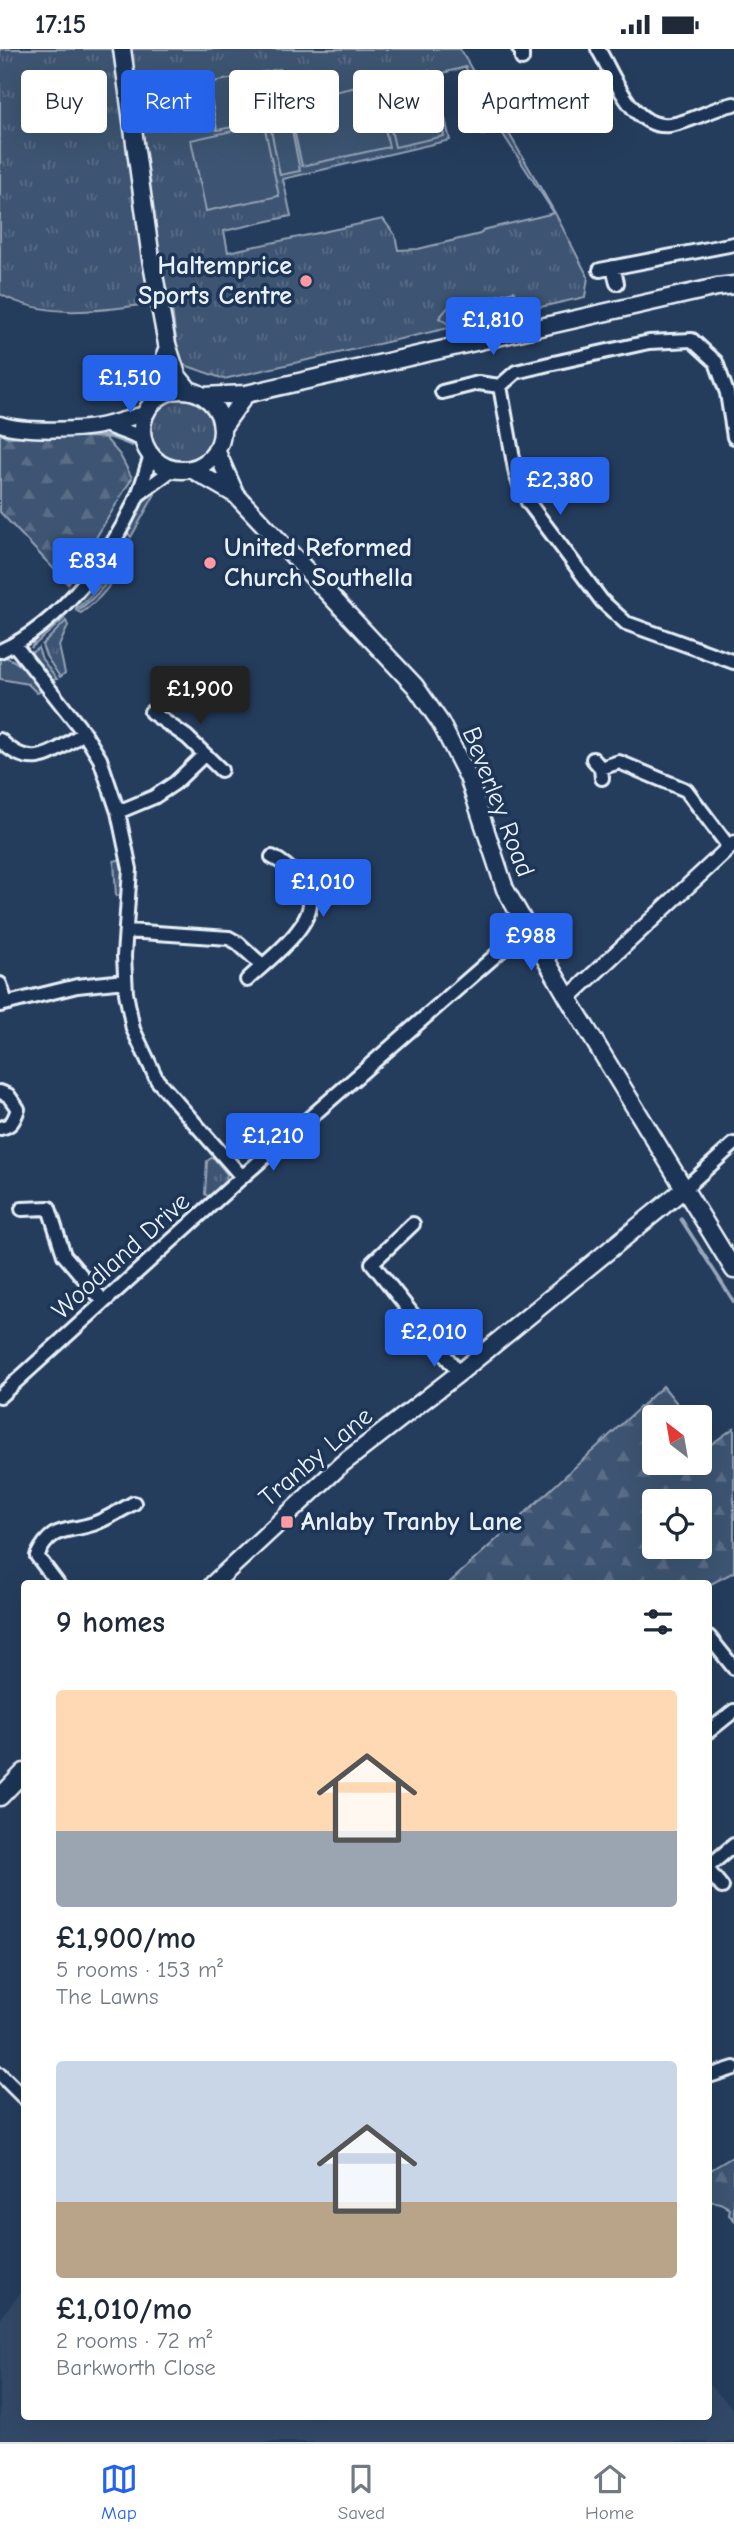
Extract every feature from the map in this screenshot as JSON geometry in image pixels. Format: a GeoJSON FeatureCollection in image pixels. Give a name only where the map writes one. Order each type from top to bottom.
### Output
{"type":"FeatureCollection","features":[{"type":"Feature","properties":{"kind":"main road"},"geometry":{"type":"LineString","coordinates":[[122,49],[150,259],[167,344],[177,375],[213,404],[222,428]]}},
{"type":"Feature","properties":{"kind":"main road"},"geometry":{"type":"LineString","coordinates":[[158,397],[168,392],[246,394],[734,285]]}},
{"type":"Feature","properties":{"kind":"main road"},"geometry":{"type":"LineString","coordinates":[[167,344],[158,397],[145,414],[142,426],[142,438],[151,456],[160,464],[173,469],[191,469],[210,459],[216,450],[222,428],[246,394]]}},
{"type":"Feature","properties":{"kind":"main road","name":"Beverley Road"},"geometry":{"type":"LineString","coordinates":[[216,450],[236,495]]}},
{"type":"Feature","properties":{"kind":"main road","name":"Beverley Road"},"geometry":{"type":"LineString","coordinates":[[191,469],[236,495],[415,686],[440,722],[468,777],[505,889],[568,999],[734,1270]]}},
{"type":"Feature","properties":{"kind":"main road","name":"Tranby Lane"},"geometry":{"type":"LineString","coordinates":[[217,1580],[342,1464],[459,1373],[685,1188]]}},
{"type":"Feature","properties":{"kind":"main road"},"geometry":{"type":"LineString","coordinates":[[0,1797],[21,1776]]}},
{"type":"Feature","properties":{"kind":"street"},"geometry":{"type":"LineString","coordinates":[[598,49],[633,109],[647,121],[669,125],[734,104]]}},
{"type":"Feature","properties":{"kind":"street"},"geometry":{"type":"LineString","coordinates":[[617,283],[607,268],[734,244]]}},
{"type":"Feature","properties":{"kind":"street"},"geometry":{"type":"LineString","coordinates":[[442,392],[478,383],[500,386],[516,372],[649,342],[692,341],[716,362],[727,393],[734,437]]}},
{"type":"Feature","properties":{"kind":"street"},"geometry":{"type":"LineString","coordinates":[[500,386],[516,475],[528,502],[603,601],[626,623],[734,662]]}},
{"type":"Feature","properties":{"kind":"street"},"geometry":{"type":"LineString","coordinates":[[0,424],[12,428],[76,428],[107,425],[145,414]]}},
{"type":"Feature","properties":{"kind":"street"},"geometry":{"type":"LineString","coordinates":[[107,425],[142,438]]}},
{"type":"Feature","properties":{"kind":"street"},"geometry":{"type":"LineString","coordinates":[[0,651],[39,627],[93,573],[138,496],[151,456]]}},
{"type":"Feature","properties":{"kind":"street"},"geometry":{"type":"LineString","coordinates":[[138,496],[173,469]]}},
{"type":"Feature","properties":{"kind":"street"},"geometry":{"type":"LineString","coordinates":[[14,644],[84,733],[100,758],[118,812],[130,869],[124,956],[133,1029],[157,1080],[242,1177]]}},
{"type":"Feature","properties":{"kind":"street"},"geometry":{"type":"LineString","coordinates":[[151,712],[187,737],[221,770]]}},
{"type":"Feature","properties":{"kind":"street"},"geometry":{"type":"LineString","coordinates":[[3,748],[33,759],[47,757],[84,733]]}},
{"type":"Feature","properties":{"kind":"street"},"geometry":{"type":"LineString","coordinates":[[118,812],[153,797],[174,783],[204,755]]}},
{"type":"Feature","properties":{"kind":"street"},"geometry":{"type":"LineString","coordinates":[[568,999],[731,845],[686,790],[619,762],[598,768]]}},
{"type":"Feature","properties":{"kind":"street"},"geometry":{"type":"LineString","coordinates":[[247,981],[287,945],[307,917],[311,901],[306,886],[282,857]]}},
{"type":"Feature","properties":{"kind":"street","name":"Woodland Drive"},"geometry":{"type":"LineString","coordinates":[[0,1396],[242,1177],[527,928]]}},
{"type":"Feature","properties":{"kind":"street"},"geometry":{"type":"LineString","coordinates":[[127,931],[229,938],[262,965]]}},
{"type":"Feature","properties":{"kind":"street"},"geometry":{"type":"LineString","coordinates":[[0,984],[3,1004],[77,986],[125,981]]}},
{"type":"Feature","properties":{"kind":"street"},"geometry":{"type":"LineString","coordinates":[[0,1092],[8,1095],[18,1109],[13,1122],[0,1128]]}},
{"type":"Feature","properties":{"kind":"street"},"geometry":{"type":"LineString","coordinates":[[685,1188],[734,1144]]}},
{"type":"Feature","properties":{"kind":"street"},"geometry":{"type":"LineString","coordinates":[[22,1209],[49,1208],[64,1255],[104,1302]]}},
{"type":"Feature","properties":{"kind":"street"},"geometry":{"type":"LineString","coordinates":[[413,1224],[372,1263],[459,1373]]}},
{"type":"Feature","properties":{"kind":"street"},"geometry":{"type":"LineString","coordinates":[[55,1580],[37,1556],[45,1541],[66,1529],[92,1524],[134,1503]]}},
{"type":"Feature","properties":{"kind":"street"},"geometry":{"type":"LineString","coordinates":[[712,1641],[734,1668]]}},
{"type":"Feature","properties":{"kind":"street"},"geometry":{"type":"LineString","coordinates":[[712,1729],[734,1711]]}},
{"type":"Feature","properties":{"kind":"street"},"geometry":{"type":"LineString","coordinates":[[712,1866],[734,1845]]}},
{"type":"Feature","properties":{"kind":"street"},"geometry":{"type":"LineString","coordinates":[[712,1873],[722,1887]]}},
{"type":"Feature","properties":{"kind":"street"},"geometry":{"type":"LineString","coordinates":[[712,2075],[734,2068]]}},
{"type":"Feature","properties":{"kind":"street"},"geometry":{"type":"LineString","coordinates":[[0,2074],[21,2095]]}},
{"type":"Feature","properties":{"kind":"shaded area"},"geometry":{"type":"Polygon","coordinates":[[[21,2293],[21,2420],[712,2420],[712,2387],[734,2410],[734,2442],[0,2442],[0,2318],[21,2293]]]}},
{"type":"Feature","properties":{"kind":"green space"},"geometry":{"type":"Polygon","coordinates":[[[0,49],[460,49],[472,70],[467,70],[466,67],[444,73],[444,70],[353,70],[353,133],[444,133],[444,114],[450,140],[283,179],[291,216],[224,231],[228,252],[383,219],[395,235],[398,250],[418,249],[554,213],[502,133],[509,133],[555,213],[588,277],[585,297],[224,379],[179,363],[171,301],[84,311],[62,311],[20,303],[0,294],[0,49]]]}},
{"type":"Feature","properties":{"kind":"green space"},"geometry":{"type":"Polygon","coordinates":[[[229,79],[229,128],[217,130],[215,120],[215,82],[229,79]]]}},
{"type":"Feature","properties":{"kind":"green space"},"geometry":{"type":"Polygon","coordinates":[[[353,88],[353,133],[386,133],[389,147],[302,166],[295,133],[339,133],[339,91],[353,88]]]}},
{"type":"Feature","properties":{"kind":"green space"},"geometry":{"type":"Polygon","coordinates":[[[229,132],[266,133],[279,196],[206,211],[191,140],[229,132]]]}},
{"type":"Feature","properties":{"kind":"green space"},"geometry":{"type":"Polygon","coordinates":[[[272,133],[293,133],[300,171],[280,175],[272,133]]]}},
{"type":"Feature","properties":{"kind":"green space"},"geometry":{"type":"Polygon","coordinates":[[[392,133],[443,133],[444,136],[395,147],[392,133]]]}},
{"type":"Feature","properties":{"kind":"green space"},"geometry":{"type":"Polygon","coordinates":[[[514,291],[523,306],[513,313],[453,327],[439,318],[451,304],[466,301],[466,311],[473,313],[478,300],[514,291]]]}},
{"type":"Feature","properties":{"kind":"green space"},"geometry":{"type":"Polygon","coordinates":[[[182,397],[200,403],[208,411],[214,429],[208,447],[200,455],[182,461],[164,455],[156,447],[150,429],[156,411],[164,403],[182,397]]]}},
{"type":"Feature","properties":{"kind":"green space"},"geometry":{"type":"Polygon","coordinates":[[[101,433],[120,455],[132,478],[68,584],[0,512],[0,434],[8,437],[101,433]]]}},
{"type":"Feature","properties":{"kind":"green space"},"geometry":{"type":"Polygon","coordinates":[[[150,490],[155,494],[131,537],[127,532],[150,490]]]}},
{"type":"Feature","properties":{"kind":"green space"},"geometry":{"type":"Polygon","coordinates":[[[121,554],[101,584],[76,609],[77,602],[96,584],[110,561],[121,554]]]}},
{"type":"Feature","properties":{"kind":"green space"},"geometry":{"type":"Polygon","coordinates":[[[123,556],[124,562],[106,590],[81,613],[77,611],[103,587],[123,556]]]}},
{"type":"Feature","properties":{"kind":"green space"},"geometry":{"type":"Polygon","coordinates":[[[64,615],[64,619],[31,648],[37,636],[64,615]]]}},
{"type":"Feature","properties":{"kind":"green space"},"geometry":{"type":"Polygon","coordinates":[[[66,621],[68,626],[59,646],[65,673],[60,677],[42,645],[66,621]]]}},
{"type":"Feature","properties":{"kind":"green space"},"geometry":{"type":"Polygon","coordinates":[[[38,648],[42,659],[57,679],[52,680],[37,666],[31,653],[38,648]]]}},
{"type":"Feature","properties":{"kind":"green space"},"geometry":{"type":"Polygon","coordinates":[[[0,656],[19,664],[42,691],[37,693],[28,684],[0,679],[0,656]]]}},
{"type":"Feature","properties":{"kind":"green space"},"geometry":{"type":"Polygon","coordinates":[[[122,859],[123,895],[116,896],[114,861],[122,859]]]}},
{"type":"Feature","properties":{"kind":"green space"},"geometry":{"type":"Polygon","coordinates":[[[213,1157],[227,1174],[225,1183],[209,1197],[205,1194],[207,1161],[213,1157]]]}},
{"type":"Feature","properties":{"kind":"green space"},"geometry":{"type":"Polygon","coordinates":[[[663,1386],[678,1405],[642,1405],[663,1386]]]}},
{"type":"Feature","properties":{"kind":"green space"},"geometry":{"type":"Polygon","coordinates":[[[642,1405],[642,1475],[712,1475],[712,1444],[734,1428],[734,1572],[712,1583],[712,1580],[452,1580],[642,1405]]]}},
{"type":"Feature","properties":{"kind":"green space"},"geometry":{"type":"Polygon","coordinates":[[[734,2156],[734,2220],[729,2215],[730,2209],[712,2202],[712,2169],[734,2156]]]}},
{"type":"Feature","properties":{"kind":"waterway"},"geometry":{"type":"LineString","coordinates":[[0,434],[15,434]]}},
{"type":"Feature","properties":{"kind":"waterway"},"geometry":{"type":"LineString","coordinates":[[72,436],[111,437],[132,445]]}},
{"type":"Feature","properties":{"kind":"waterway"},"geometry":{"type":"LineString","coordinates":[[681,1219],[734,1302]]}},
{"type":"Feature","properties":{"kind":"place","name":"Haltemprice Sports Centre"},"geometry":{"type":"Point","coordinates":[306,281]}},
{"type":"Feature","properties":{"kind":"place","name":"United Reformed Church Southella"},"geometry":{"type":"Point","coordinates":[210,563]}},
{"type":"Feature","properties":{"kind":"place","name":"Anlaby Tranby Lane"},"geometry":{"type":"Point","coordinates":[287,1522]}}]}
